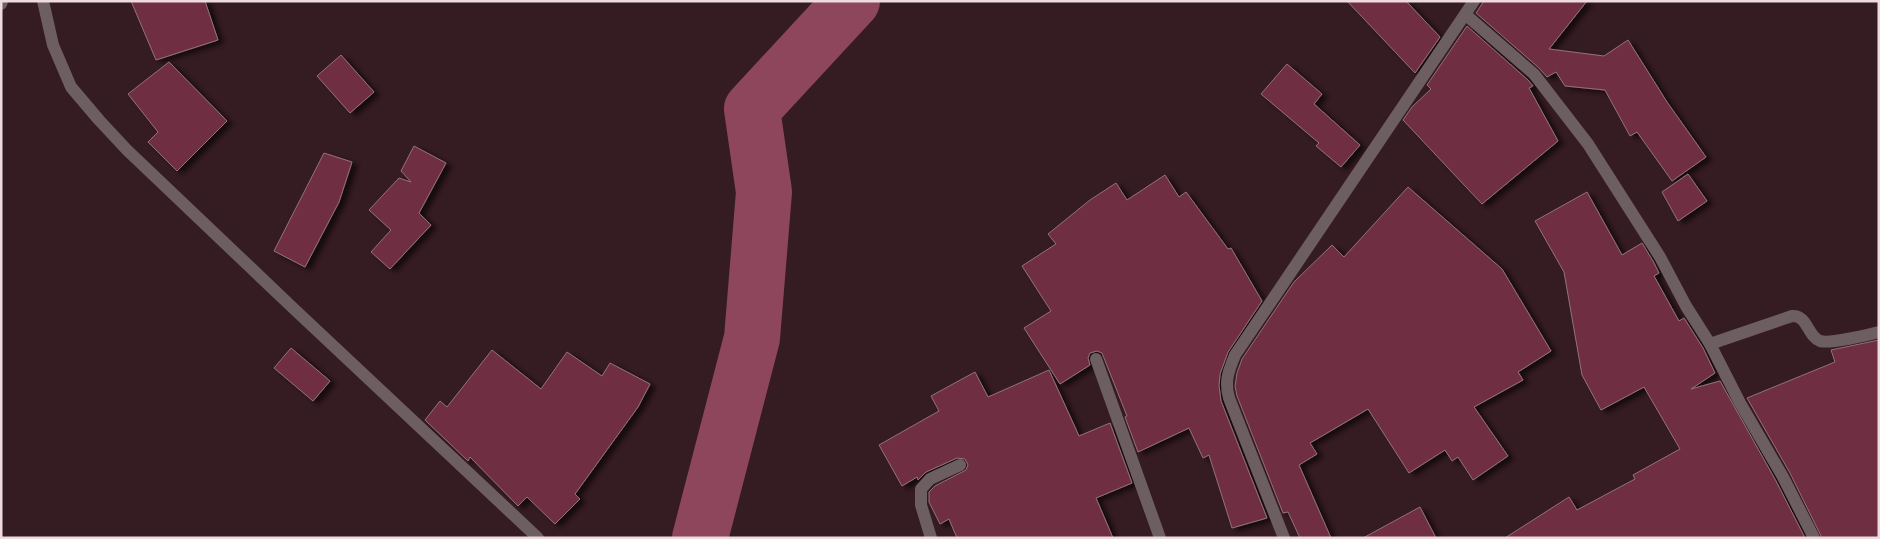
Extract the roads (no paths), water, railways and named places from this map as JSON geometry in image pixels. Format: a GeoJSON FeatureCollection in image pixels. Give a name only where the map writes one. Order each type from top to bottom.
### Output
{"type":"FeatureCollection","features":[{"type":"Feature","properties":{"kind":"street"},"geometry":{"type":"LineString","coordinates":[[43,1],[53,45],[71,87],[99,120],[127,150],[278,294],[538,538]]}},
{"type":"Feature","properties":{"kind":"street"},"geometry":{"type":"LineString","coordinates":[[1284,538],[1228,398],[1226,380],[1229,370],[1235,355],[1474,1]]}},
{"type":"Feature","properties":{"kind":"street"},"geometry":{"type":"LineString","coordinates":[[1466,15],[1534,74],[1588,144],[1660,257],[1686,306],[1710,344],[1740,404],[1783,477],[1814,538]]}},
{"type":"Feature","properties":{"kind":"street"},"geometry":{"type":"LineString","coordinates":[[1710,344],[1792,316],[1799,317],[1805,322],[1814,337],[1824,342],[1879,332]]}},
{"type":"Feature","properties":{"kind":"street"},"geometry":{"type":"LineString","coordinates":[[1096,359],[1160,538]]}},
{"type":"Feature","properties":{"kind":"street"},"geometry":{"type":"LineString","coordinates":[[931,538],[920,505],[921,489],[930,479],[960,465]]}},
{"type":"Feature","properties":{"kind":"waterway"},"geometry":{"type":"LineString","coordinates":[[700,538],[752,338],[764,192],[752,109],[852,1]]}}]}
